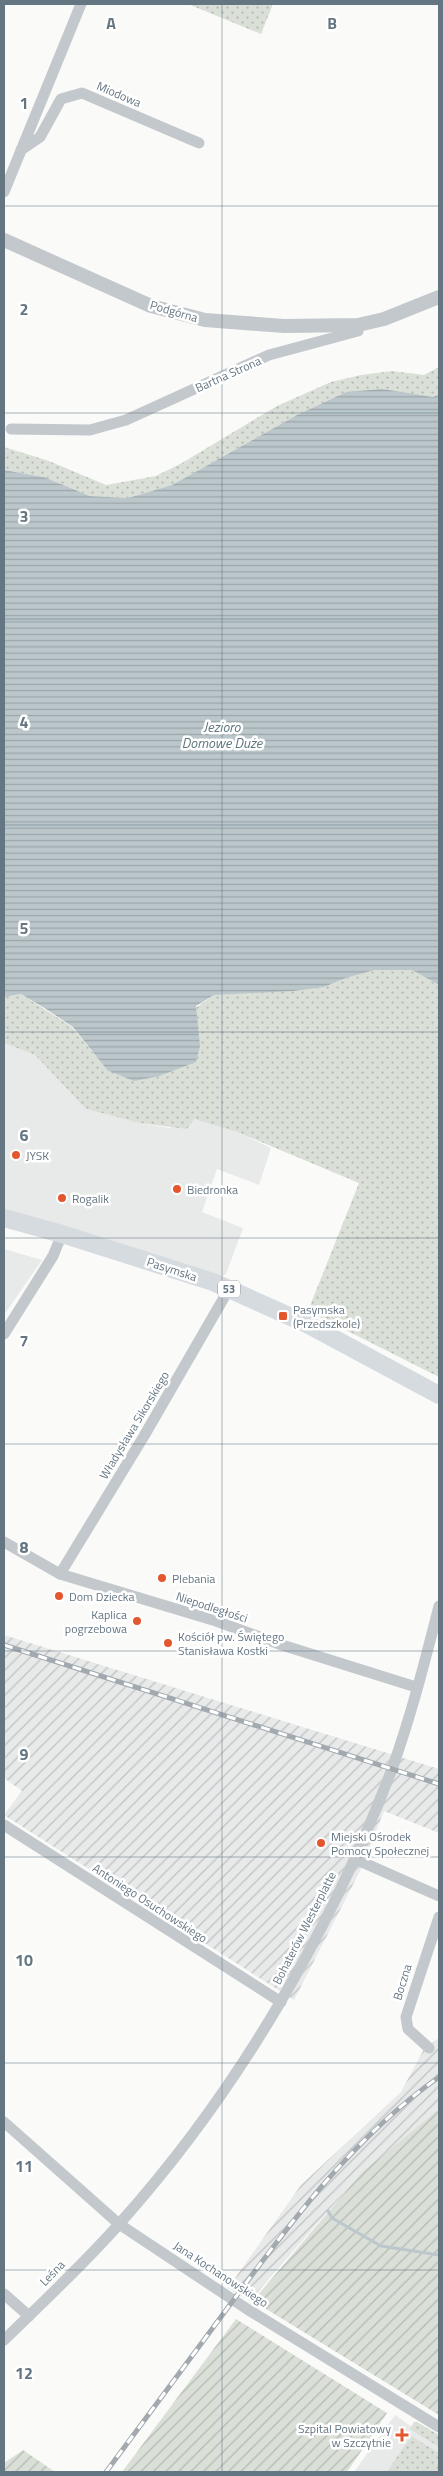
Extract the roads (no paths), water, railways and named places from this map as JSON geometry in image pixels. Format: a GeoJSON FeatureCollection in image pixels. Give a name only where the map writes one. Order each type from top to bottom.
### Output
{"type":"FeatureCollection","features":[{"type":"Feature","properties":{"kind":"main road","name":"Pasymska"},"geometry":{"type":"LineString","coordinates":[[4,1218],[62,1234],[229,1289],[306,1324],[439,1395]]}},
{"type":"Feature","properties":{"kind":"street"},"geometry":{"type":"LineString","coordinates":[[4,192],[81,4]]}},
{"type":"Feature","properties":{"kind":"street","name":"Miodowa"},"geometry":{"type":"LineString","coordinates":[[21,150],[40,137],[60,99],[82,93],[199,143]]}},
{"type":"Feature","properties":{"kind":"street","name":"Podgórna"},"geometry":{"type":"LineString","coordinates":[[4,240],[151,306],[177,314],[205,320],[261,325],[358,326]]}},
{"type":"Feature","properties":{"kind":"street","name":"Bartna Strona"},"geometry":{"type":"LineString","coordinates":[[11,429],[90,430],[126,420],[269,355],[358,331],[358,326],[384,320],[439,297]]}},
{"type":"Feature","properties":{"kind":"street"},"geometry":{"type":"LineString","coordinates":[[4,1334],[53,1256],[62,1234]]}},
{"type":"Feature","properties":{"kind":"street","name":"Władysława Sikorskiego"},"geometry":{"type":"LineString","coordinates":[[60,1574],[144,1436],[229,1289]]}},
{"type":"Feature","properties":{"kind":"street","name":"Niepodległości"},"geometry":{"type":"LineString","coordinates":[[4,1542],[60,1574],[216,1621],[282,1645],[416,1687]]}},
{"type":"Feature","properties":{"kind":"street","name":"Bohaterów Westerplatte"},"geometry":{"type":"LineString","coordinates":[[119,2224],[211,2108],[281,2002],[354,1859],[392,1769],[412,1709],[416,1687],[439,1606]]}},
{"type":"Feature","properties":{"kind":"street","name":"Antoniego Osuchowskiego"},"geometry":{"type":"LineString","coordinates":[[4,1826],[281,2002]]}},
{"type":"Feature","properties":{"kind":"street"},"geometry":{"type":"LineString","coordinates":[[354,1859],[439,1896]]}},
{"type":"Feature","properties":{"kind":"street","name":"Boczna"},"geometry":{"type":"LineString","coordinates":[[429,2048],[408,2029],[406,2017],[439,1917]]}},
{"type":"Feature","properties":{"kind":"street","name":"Jana Kochanowskiego"},"geometry":{"type":"LineString","coordinates":[[4,2122],[119,2224],[247,2309],[439,2427]]}},
{"type":"Feature","properties":{"kind":"street","name":"Leśna"},"geometry":{"type":"LineString","coordinates":[[4,2340],[119,2224]]}},
{"type":"Feature","properties":{"kind":"street"},"geometry":{"type":"LineString","coordinates":[[4,2294],[29,2316]]}},
{"type":"Feature","properties":{"kind":"water","name":"Jezioro Domowe Duże"},"geometry":{"type":"Polygon","coordinates":[[[382,389],[433,397],[439,394],[439,985],[412,970],[375,970],[346,978],[324,987],[293,991],[214,995],[196,1006],[200,1046],[196,1062],[159,1076],[134,1081],[107,1070],[73,1027],[46,1009],[21,994],[4,997],[4,470],[44,477],[90,496],[128,498],[172,485],[297,415],[346,392],[382,389]]]}},
{"type":"Feature","properties":{"kind":"waterway"},"geometry":{"type":"LineString","coordinates":[[328,2211],[332,2218],[381,2246],[439,2255]]}},
{"type":"Feature","properties":{"kind":"railway"},"geometry":{"type":"LineString","coordinates":[[4,1645],[439,1784]]}},
{"type":"Feature","properties":{"kind":"railway"},"geometry":{"type":"LineString","coordinates":[[106,2472],[278,2240],[326,2181],[379,2126],[408,2100],[439,2077]]}},
{"type":"Feature","properties":{"kind":"place","name":"JYSK"},"geometry":{"type":"Point","coordinates":[16,1155]}},
{"type":"Feature","properties":{"kind":"place","name":"Biedronka"},"geometry":{"type":"Point","coordinates":[177,1189]}},
{"type":"Feature","properties":{"kind":"place","name":"Rogalik"},"geometry":{"type":"Point","coordinates":[62,1198]}},
{"type":"Feature","properties":{"kind":"place","name":"Pasymska (Przedszkole)"},"geometry":{"type":"Point","coordinates":[283,1316]}},
{"type":"Feature","properties":{"kind":"place","name":"Plebania"},"geometry":{"type":"Point","coordinates":[162,1578]}},
{"type":"Feature","properties":{"kind":"place","name":"Dom Dziecka"},"geometry":{"type":"Point","coordinates":[59,1596]}},
{"type":"Feature","properties":{"kind":"place","name":"Kaplica pogrzebowa"},"geometry":{"type":"Point","coordinates":[137,1621]}},
{"type":"Feature","properties":{"kind":"place","name":"Kościół pw. Świętego Stanisława Kostki"},"geometry":{"type":"Point","coordinates":[168,1643]}},
{"type":"Feature","properties":{"kind":"place","name":"Miejski Ośrodek Pomocy Społecznej"},"geometry":{"type":"Point","coordinates":[321,1843]}},
{"type":"Feature","properties":{"kind":"place","name":"Szpital Powiatowy w Szczytnie"},"geometry":{"type":"Point","coordinates":[402,2435]}}]}
